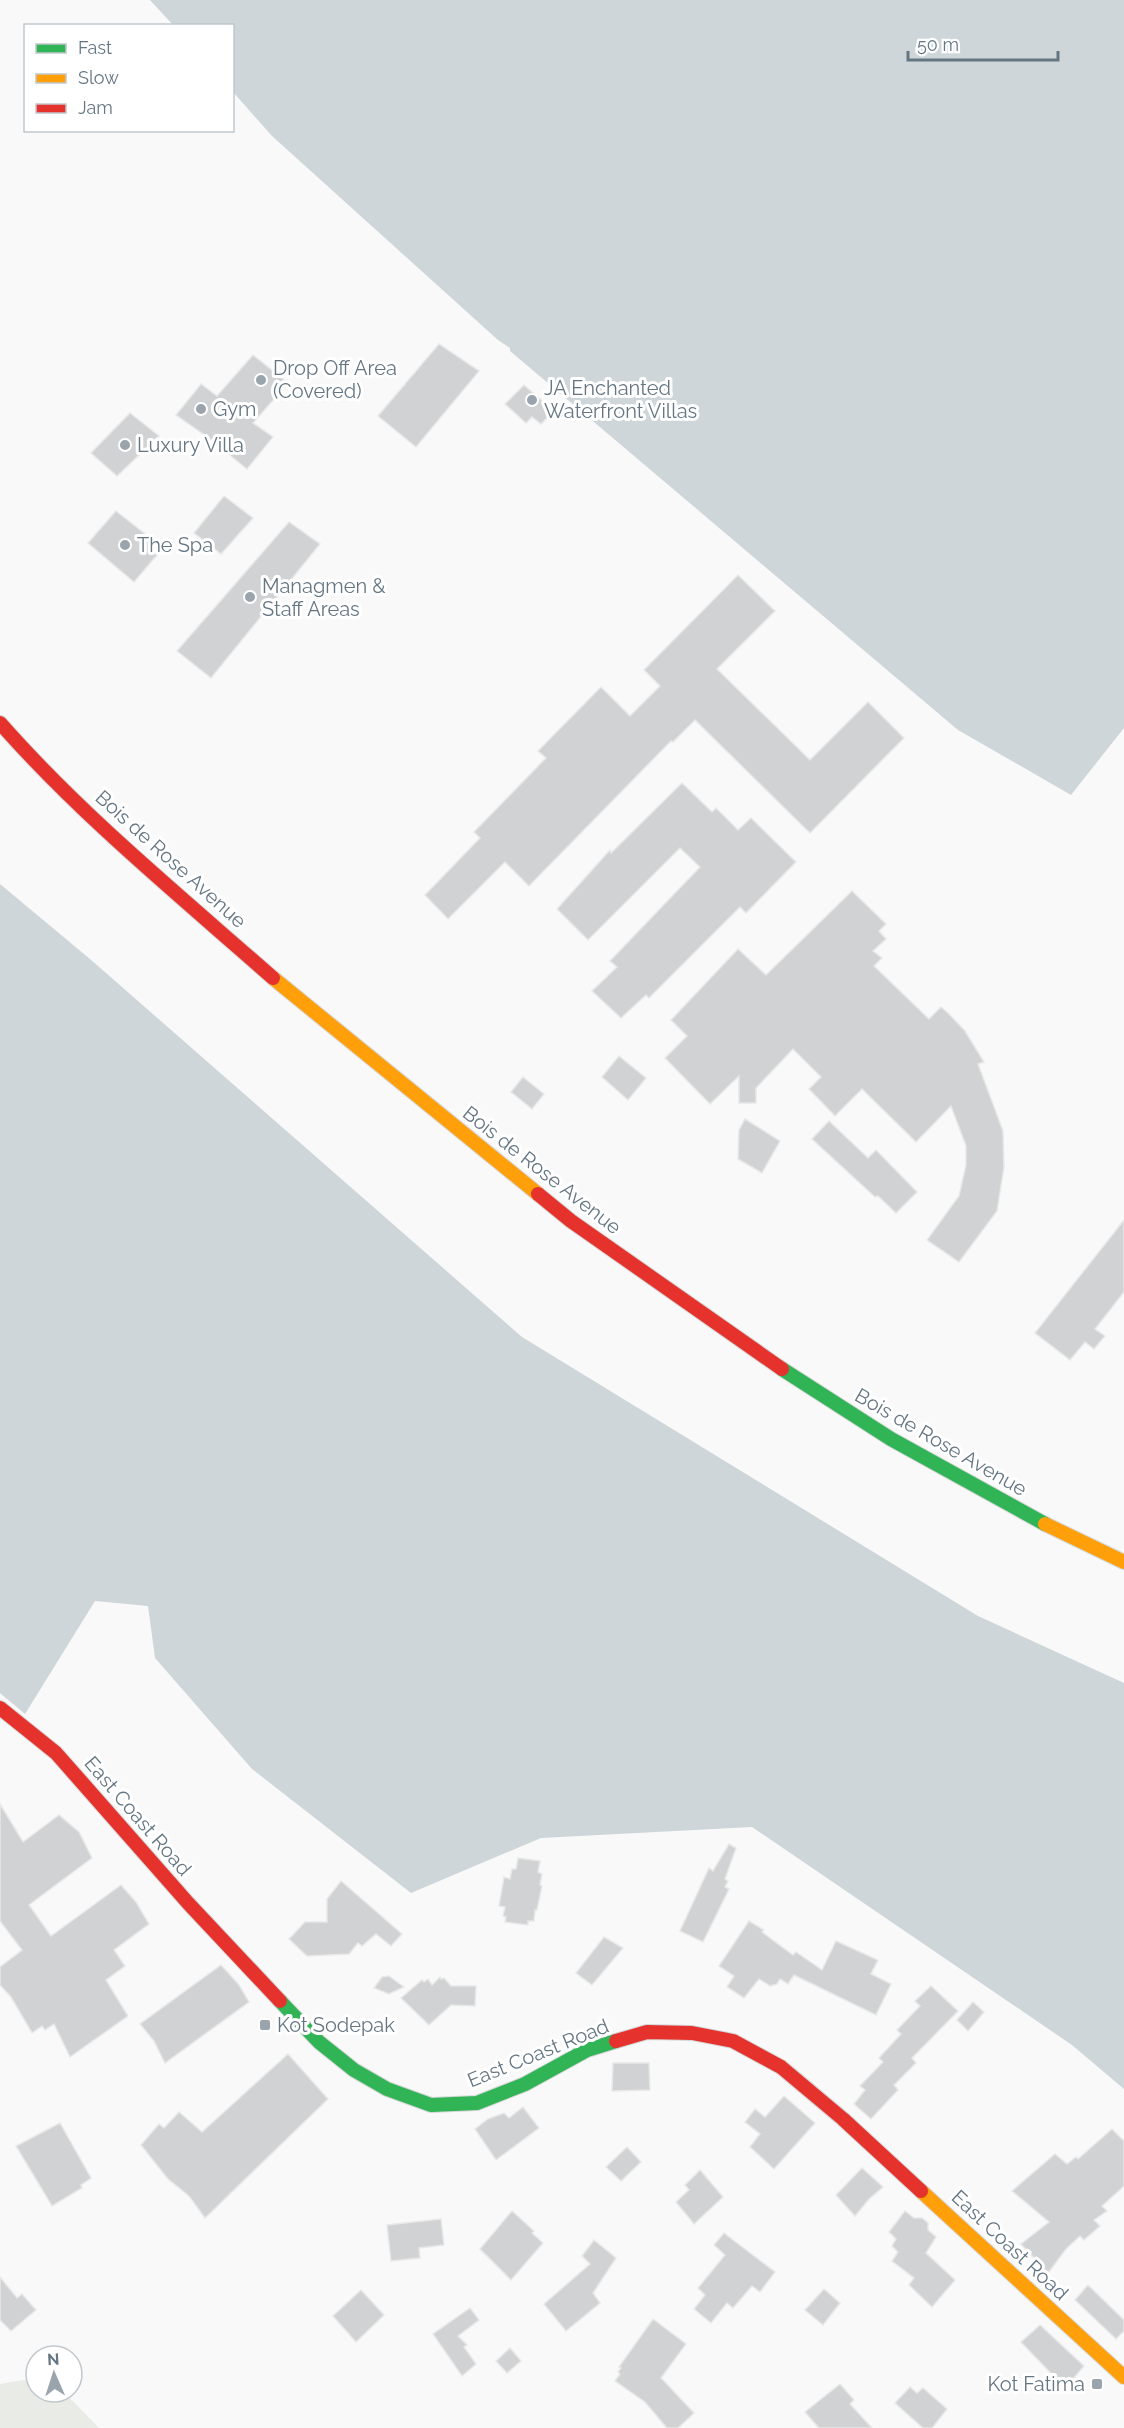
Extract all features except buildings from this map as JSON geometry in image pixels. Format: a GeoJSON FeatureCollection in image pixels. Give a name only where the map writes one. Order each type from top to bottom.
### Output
{"type":"FeatureCollection","features":[{"type":"Feature","properties":{"kind":"main road","name":"Bois de Rose Avenue"},"geometry":{"type":"LineString","coordinates":[[0,723],[23,749],[136,857],[268,973],[571,1221],[752,1349],[891,1438],[1038,1520],[1124,1562]]}},
{"type":"Feature","properties":{"kind":"main road","name":"East Coast Road"},"geometry":{"type":"LineString","coordinates":[[0,1708],[56,1753],[188,1903],[311,2033],[354,2070],[387,2089],[431,2105],[477,2103],[525,2084],[587,2050],[647,2032],[692,2033],[733,2041],[781,2067],[843,2119],[1124,2377]]}},
{"type":"Feature","properties":{"kind":"shaded area"},"geometry":{"type":"Polygon","coordinates":[[[150,0],[1124,0],[1124,728],[1071,795],[958,730],[510,351],[510,348],[498,340],[272,136],[234,93],[234,24],[172,24],[150,0]]]}},
{"type":"Feature","properties":{"kind":"shaded area"},"geometry":{"type":"Polygon","coordinates":[[[0,884],[90,959],[522,1337],[978,1616],[1124,1683],[1124,2089],[1072,2045],[752,1827],[541,1838],[411,1893],[252,1769],[155,1658],[148,1606],[95,1601],[25,1714],[0,1693],[0,884]]]}},
{"type":"Feature","properties":{"kind":"shaded area"},"geometry":{"type":"Polygon","coordinates":[[[24,2380],[24,2404],[76,2404],[99,2428],[0,2428],[0,2384],[24,2380]]]}},
{"type":"Feature","properties":{"kind":"traffic: fast"},"geometry":{"type":"LineString","coordinates":[[782,1369],[891,1439],[1045,1524]]}},
{"type":"Feature","properties":{"kind":"traffic: fast"},"geometry":{"type":"LineString","coordinates":[[280,2001],[319,2042],[354,2070],[387,2089],[431,2105],[477,2103],[525,2084],[587,2050],[616,2041]]}},
{"type":"Feature","properties":{"kind":"traffic: slow"},"geometry":{"type":"LineString","coordinates":[[273,978],[538,1194]]}},
{"type":"Feature","properties":{"kind":"traffic: slow"},"geometry":{"type":"LineString","coordinates":[[1045,1524],[1124,1562]]}},
{"type":"Feature","properties":{"kind":"traffic: slow"},"geometry":{"type":"LineString","coordinates":[[921,2191],[1124,2377]]}},
{"type":"Feature","properties":{"kind":"traffic: jam"},"geometry":{"type":"LineString","coordinates":[[0,723],[64,791],[98,823],[273,978]]}},
{"type":"Feature","properties":{"kind":"traffic: jam"},"geometry":{"type":"LineString","coordinates":[[538,1194],[571,1221],[782,1369]]}},
{"type":"Feature","properties":{"kind":"traffic: jam"},"geometry":{"type":"LineString","coordinates":[[0,1708],[56,1753],[188,1903],[280,2001]]}},
{"type":"Feature","properties":{"kind":"traffic: jam"},"geometry":{"type":"LineString","coordinates":[[616,2041],[647,2032],[692,2033],[733,2041],[781,2067],[843,2119],[921,2191]]}},
{"type":"Feature","properties":{"kind":"place","name":"Drop Off Area (Covered)"},"geometry":{"type":"Point","coordinates":[261,380]}},
{"type":"Feature","properties":{"kind":"place","name":"JA Enchanted Waterfront Villas"},"geometry":{"type":"Point","coordinates":[532,400]}},
{"type":"Feature","properties":{"kind":"place","name":"Gym"},"geometry":{"type":"Point","coordinates":[201,409]}},
{"type":"Feature","properties":{"kind":"place","name":"Luxury Villa"},"geometry":{"type":"Point","coordinates":[125,445]}},
{"type":"Feature","properties":{"kind":"place","name":"The Spa"},"geometry":{"type":"Point","coordinates":[125,545]}},
{"type":"Feature","properties":{"kind":"place","name":"Managmen & Staff Areas"},"geometry":{"type":"Point","coordinates":[250,597]}},
{"type":"Feature","properties":{"kind":"place","name":"Kot Sodepak"},"geometry":{"type":"Point","coordinates":[265,2025]}},
{"type":"Feature","properties":{"kind":"place","name":"Kot Fatima"},"geometry":{"type":"Point","coordinates":[1097,2384]}}]}
